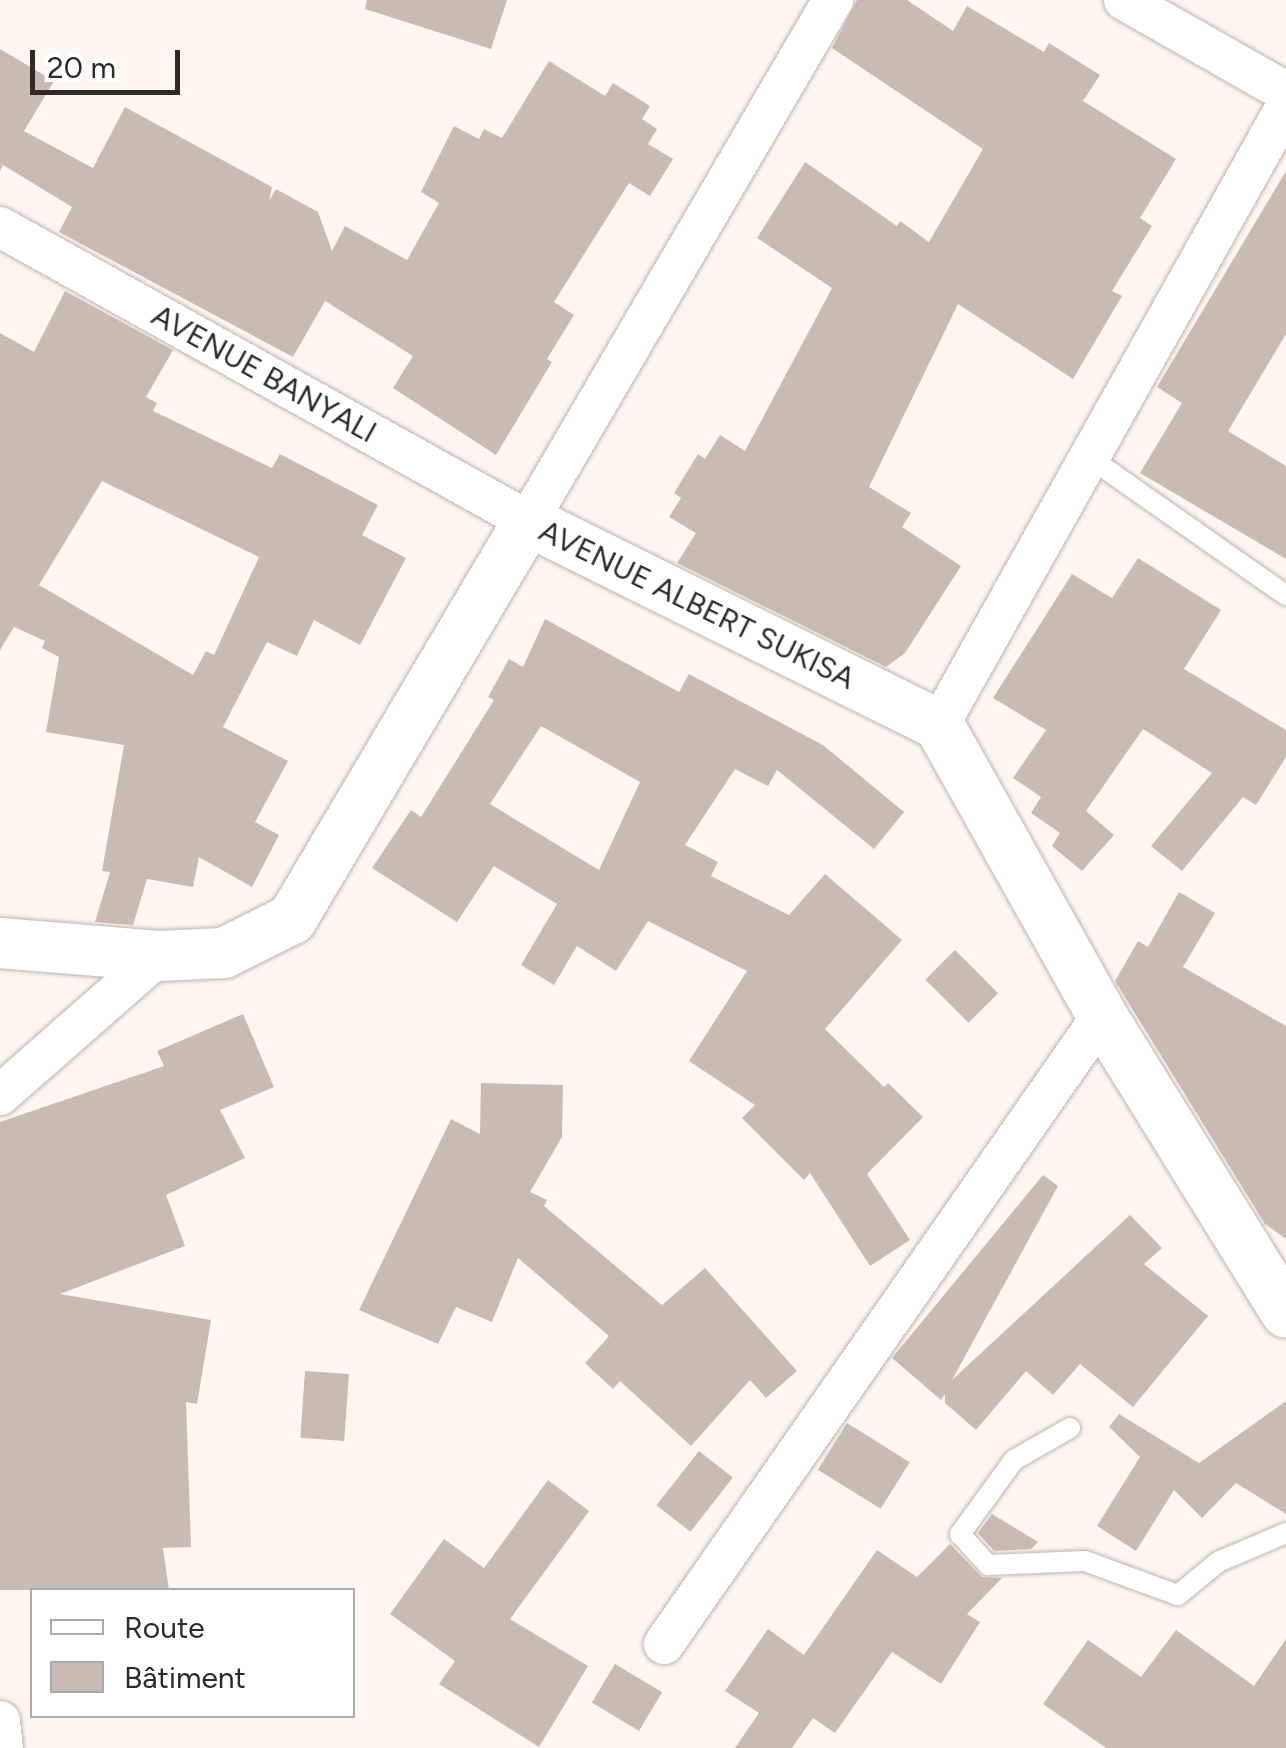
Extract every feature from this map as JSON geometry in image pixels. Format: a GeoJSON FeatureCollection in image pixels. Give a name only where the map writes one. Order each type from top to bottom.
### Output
{"type":"FeatureCollection","features":[{"type":"Feature","properties":{"kind":"street"},"geometry":{"type":"LineString","coordinates":[[528,520],[832,0]]}},
{"type":"Feature","properties":{"kind":"street"},"geometry":{"type":"LineString","coordinates":[[1124,0],[1286,92]]}},
{"type":"Feature","properties":{"kind":"street"},"geometry":{"type":"LineString","coordinates":[[1286,106],[938,725],[1102,1016],[1286,1313]]}},
{"type":"Feature","properties":{"kind":"street","name":"AVENUE BANYALI"},"geometry":{"type":"LineString","coordinates":[[0,227],[528,520]]}},
{"type":"Feature","properties":{"kind":"street","name":"AVENUE ALBERT SUKISA"},"geometry":{"type":"LineString","coordinates":[[0,942],[158,956],[224,953],[292,920],[528,520],[938,725]]}},
{"type":"Feature","properties":{"kind":"street"},"geometry":{"type":"LineString","coordinates":[[0,1096],[158,956]]}},
{"type":"Feature","properties":{"kind":"street"},"geometry":{"type":"LineString","coordinates":[[664,1644],[1102,1016]]}},
{"type":"Feature","properties":{"kind":"street"},"geometry":{"type":"LineString","coordinates":[[0,1721],[3,1748]]}},
{"type":"Feature","properties":{"kind":"lane"},"geometry":{"type":"LineString","coordinates":[[1090,458],[1286,595]]}},
{"type":"Feature","properties":{"kind":"lane"},"geometry":{"type":"LineString","coordinates":[[1070,1428],[1014,1460],[960,1534],[988,1565],[1085,1561],[1178,1594],[1218,1562],[1286,1533]]}},
{"type":"Feature","properties":{"kind":"building"},"geometry":{"type":"Polygon","coordinates":[[[367,0],[507,0],[491,49],[365,9],[367,0]]]}},
{"type":"Feature","properties":{"kind":"building"},"geometry":{"type":"Polygon","coordinates":[[[857,0],[907,0],[953,31],[967,6],[1044,52],[1049,43],[1100,75],[1083,101],[1176,159],[1140,218],[1152,226],[1112,291],[1122,296],[1073,379],[958,304],[869,487],[911,513],[902,527],[961,566],[905,653],[886,667],[677,563],[696,533],[669,517],[681,498],[674,493],[698,454],[705,459],[720,435],[745,451],[832,288],[757,238],[805,162],[897,226],[900,221],[929,242],[983,149],[832,48],[857,0]]]}},
{"type":"Feature","properties":{"kind":"building"},"geometry":{"type":"Polygon","coordinates":[[[0,49],[54,81],[24,131],[93,168],[125,107],[272,187],[269,201],[276,189],[318,212],[332,251],[345,226],[407,260],[439,203],[421,192],[454,126],[479,139],[484,129],[502,138],[549,61],[605,96],[613,83],[650,106],[642,119],[657,129],[648,144],[673,159],[650,196],[629,183],[554,302],[574,315],[547,359],[552,362],[496,455],[393,388],[413,356],[325,301],[293,357],[59,232],[72,207],[3,165],[0,171],[0,49]]]}},
{"type":"Feature","properties":{"kind":"building"},"geometry":{"type":"Polygon","coordinates":[[[1286,171],[1286,334],[1228,431],[1286,466],[1286,559],[1140,473],[1182,403],[1157,387],[1286,171]]]}},
{"type":"Feature","properties":{"kind":"building"},"geometry":{"type":"Polygon","coordinates":[[[65,291],[173,350],[146,397],[157,403],[153,411],[272,468],[280,454],[378,505],[362,535],[406,558],[360,645],[314,620],[297,656],[267,642],[223,727],[288,761],[255,822],[279,835],[252,887],[199,857],[193,887],[147,879],[133,925],[95,922],[110,872],[102,871],[124,745],[46,732],[59,657],[42,648],[45,641],[14,627],[0,650],[0,333],[34,352],[65,291]],[[102,481],[39,585],[193,675],[206,651],[214,655],[259,557],[102,481]]]}},
{"type":"Feature","properties":{"kind":"building"},"geometry":{"type":"Polygon","coordinates":[[[1138,558],[1221,610],[1184,669],[1286,730],[1286,757],[1256,805],[1243,797],[1182,871],[1151,846],[1212,773],[1143,729],[1086,811],[1114,835],[1082,871],[1052,846],[1060,833],[1031,813],[1041,797],[1013,778],[1046,730],[993,698],[1072,574],[1112,598],[1138,558]]]}},
{"type":"Feature","properties":{"kind":"building"},"geometry":{"type":"Polygon","coordinates":[[[545,619],[679,692],[689,674],[823,745],[904,812],[874,849],[777,770],[768,786],[735,769],[685,845],[718,862],[711,876],[789,915],[825,874],[902,940],[825,1029],[884,1087],[888,1083],[923,1117],[867,1174],[910,1240],[870,1266],[810,1173],[804,1180],[742,1118],[755,1105],[689,1061],[747,971],[648,921],[616,971],[577,946],[554,985],[521,965],[557,904],[494,866],[457,922],[372,868],[411,810],[421,817],[494,700],[488,697],[509,659],[523,667],[545,619]],[[541,726],[490,804],[599,870],[640,782],[541,726]]]}},
{"type":"Feature","properties":{"kind":"building"},"geometry":{"type":"Polygon","coordinates":[[[1179,892],[1215,913],[1183,967],[1286,1026],[1286,1239],[1265,1224],[1115,981],[1138,941],[1148,947],[1179,892]]]}},
{"type":"Feature","properties":{"kind":"building"},"geometry":{"type":"Polygon","coordinates":[[[955,950],[998,993],[968,1023],[925,980],[955,950]]]}},
{"type":"Feature","properties":{"kind":"building"},"geometry":{"type":"Polygon","coordinates":[[[243,1014],[274,1087],[220,1110],[245,1158],[166,1195],[185,1246],[60,1294],[211,1320],[197,1404],[186,1402],[191,1547],[163,1548],[169,1588],[0,1590],[0,1122],[164,1066],[157,1051],[243,1014]]]}},
{"type":"Feature","properties":{"kind":"building"},"geometry":{"type":"Polygon","coordinates":[[[481,1083],[563,1085],[562,1137],[530,1192],[547,1200],[544,1206],[662,1305],[705,1268],[797,1371],[766,1398],[750,1380],[691,1446],[620,1381],[613,1389],[585,1363],[609,1336],[518,1258],[492,1322],[456,1307],[438,1344],[359,1310],[451,1119],[480,1134],[481,1083]]]}},
{"type":"Feature","properties":{"kind":"building"},"geometry":{"type":"Polygon","coordinates":[[[1043,1175],[1058,1186],[952,1380],[1130,1215],[1162,1248],[1144,1264],[1208,1316],[1133,1407],[1080,1364],[1053,1395],[1026,1371],[976,1430],[945,1403],[945,1394],[941,1400],[892,1358],[1043,1175]]]}},
{"type":"Feature","properties":{"kind":"building"},"geometry":{"type":"Polygon","coordinates":[[[305,1371],[349,1374],[344,1441],[300,1438],[305,1371]]]}},
{"type":"Feature","properties":{"kind":"building"},"geometry":{"type":"Polygon","coordinates":[[[1286,1401],[1286,1514],[1236,1483],[1202,1518],[1174,1490],[1136,1551],[1097,1526],[1140,1457],[1109,1427],[1119,1414],[1199,1463],[1286,1401]]]}},
{"type":"Feature","properties":{"kind":"building"},"geometry":{"type":"Polygon","coordinates":[[[847,1423],[910,1462],[881,1509],[818,1470],[847,1423]]]}},
{"type":"Feature","properties":{"kind":"building"},"geometry":{"type":"Polygon","coordinates":[[[699,1451],[733,1477],[690,1532],[657,1505],[699,1451]]]}},
{"type":"Feature","properties":{"kind":"building"},"geometry":{"type":"Polygon","coordinates":[[[548,1480],[589,1511],[510,1619],[588,1666],[539,1747],[439,1684],[455,1661],[390,1614],[444,1539],[484,1568],[548,1480]]]}},
{"type":"Feature","properties":{"kind":"building"},"geometry":{"type":"Polygon","coordinates":[[[992,1514],[1038,1542],[1031,1549],[994,1551],[978,1533],[992,1514]]]}},
{"type":"Feature","properties":{"kind":"building"},"geometry":{"type":"Polygon","coordinates":[[[950,1544],[982,1577],[1002,1578],[967,1614],[980,1622],[941,1684],[892,1652],[835,1733],[813,1718],[792,1748],[735,1748],[759,1713],[725,1691],[768,1629],[804,1655],[877,1550],[917,1577],[950,1544]]]}},
{"type":"Feature","properties":{"kind":"building"},"geometry":{"type":"Polygon","coordinates":[[[1176,1630],[1254,1686],[1286,1639],[1286,1748],[1106,1748],[1043,1704],[1088,1640],[1141,1677],[1176,1630]]]}},
{"type":"Feature","properties":{"kind":"building"},"geometry":{"type":"Polygon","coordinates":[[[615,1664],[662,1692],[639,1731],[592,1703],[615,1664]]]}}]}
